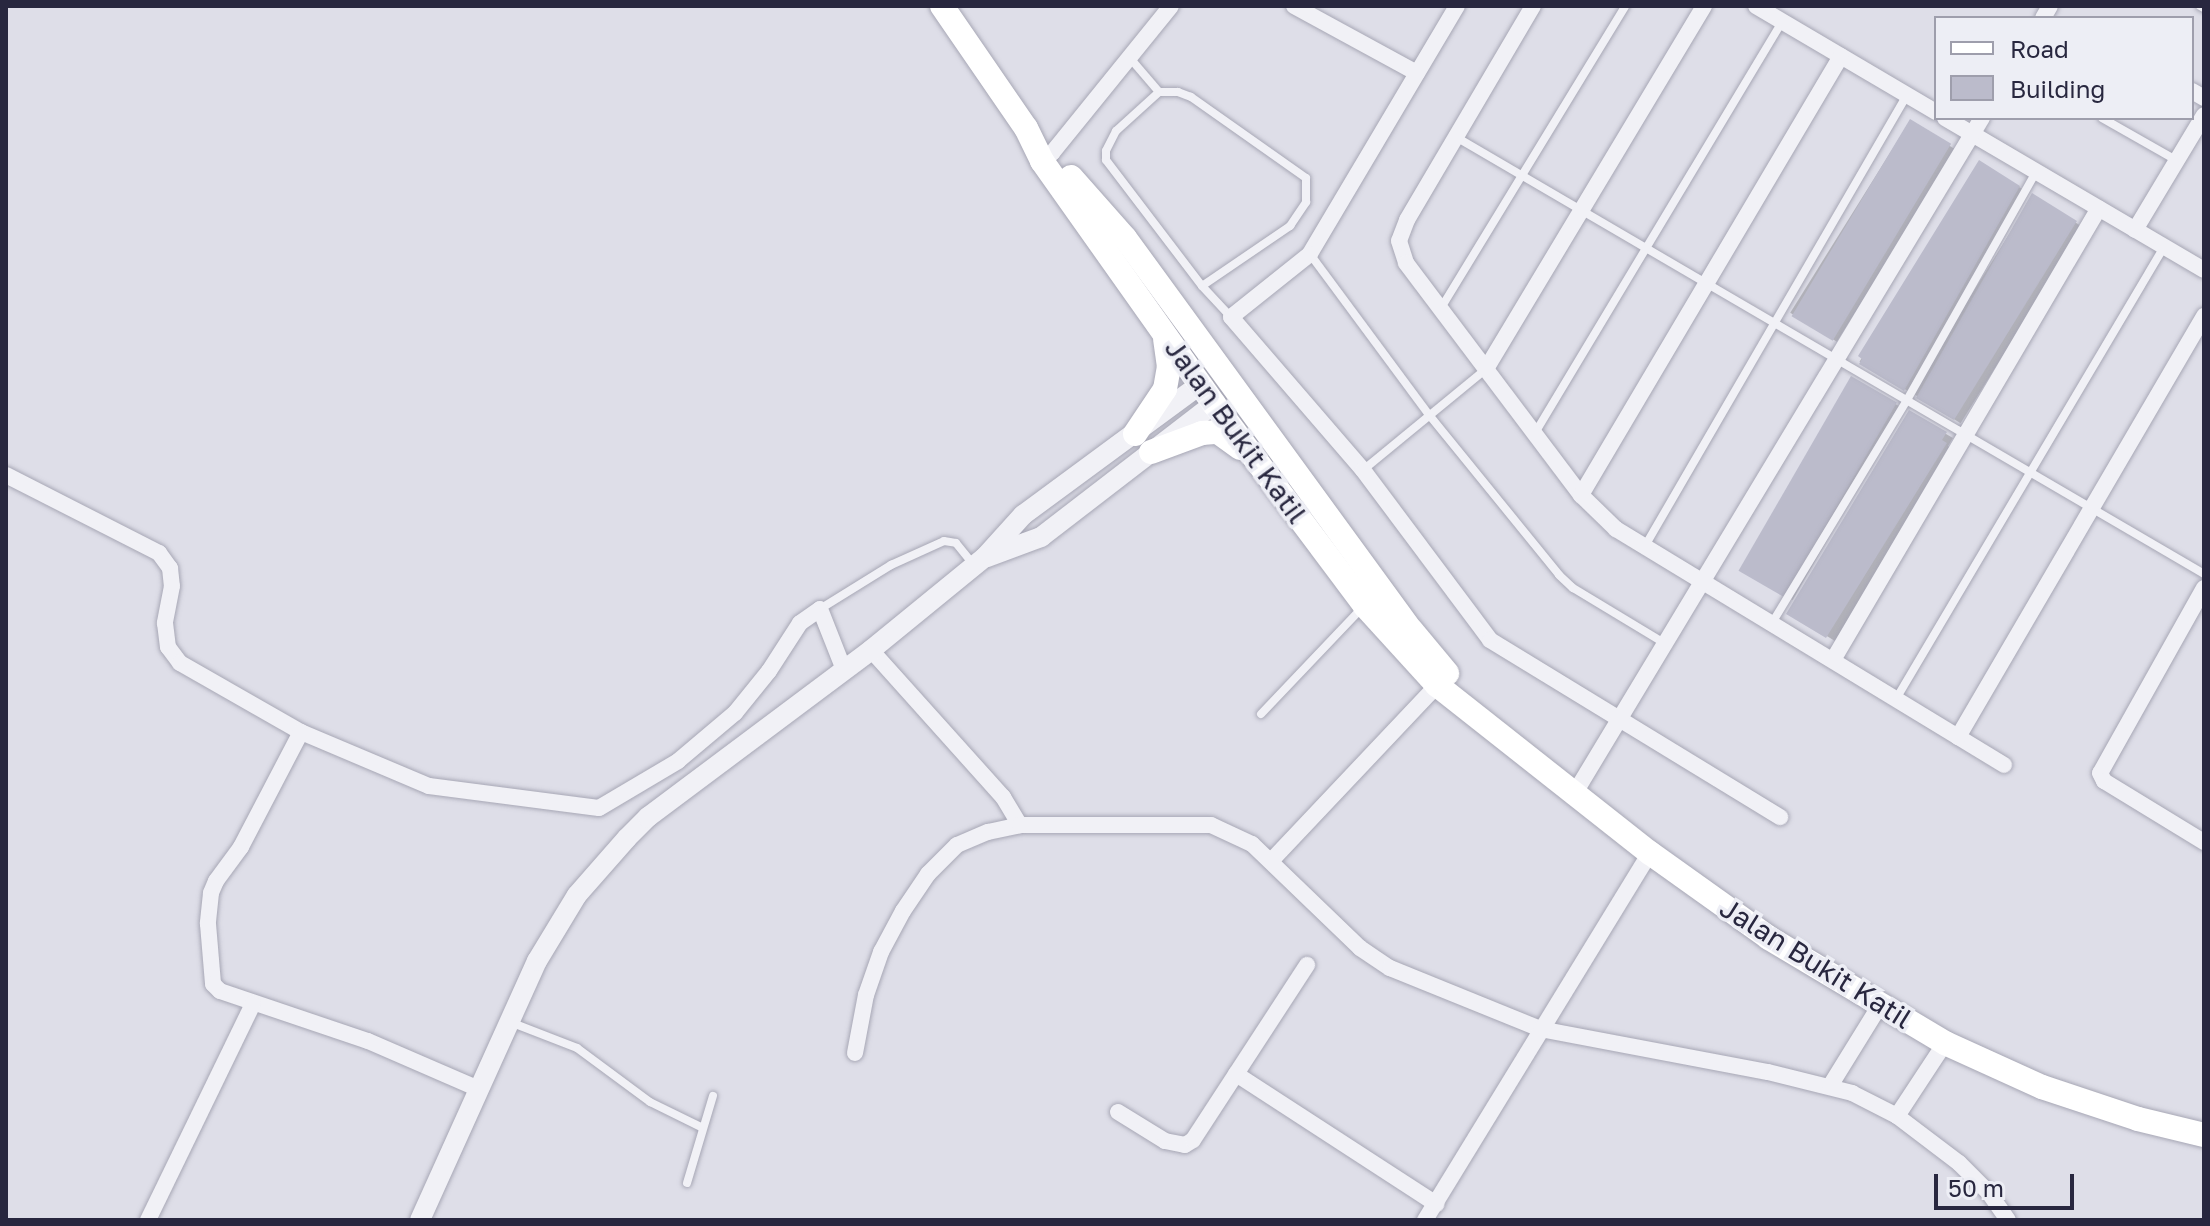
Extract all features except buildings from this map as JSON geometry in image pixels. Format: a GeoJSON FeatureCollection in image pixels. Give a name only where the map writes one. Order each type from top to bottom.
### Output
{"type":"FeatureCollection","features":[{"type":"Feature","properties":{"kind":"main road","name":"Jalan Bukit Katil"},"geometry":{"type":"LineString","coordinates":[[942,6],[1161,327],[1365,606],[1473,710],[1650,853],[1769,938],[1945,1043],[2042,1087],[2138,1119],[2204,1135]]}},
{"type":"Feature","properties":{"kind":"main road","name":"Jalan Bukit Katil"},"geometry":{"type":"LineString","coordinates":[[1047,157],[1125,238],[1412,631],[1442,679]]}},
{"type":"Feature","properties":{"kind":"main road"},"geometry":{"type":"LineString","coordinates":[[1161,327],[1169,351],[1165,389],[1143,443],[1218,432],[1235,442],[1274,485]]}},
{"type":"Feature","properties":{"kind":"main road"},"geometry":{"type":"LineString","coordinates":[[1197,337],[1210,392],[1256,418]]}},
{"type":"Feature","properties":{"kind":"street"},"geometry":{"type":"LineString","coordinates":[[1047,157],[1171,6]]}},
{"type":"Feature","properties":{"kind":"street"},"geometry":{"type":"LineString","coordinates":[[1294,6],[1417,73]]}},
{"type":"Feature","properties":{"kind":"street"},"geometry":{"type":"LineString","coordinates":[[1457,6],[1310,254],[1231,317],[1363,470],[1490,640],[1780,817]]}},
{"type":"Feature","properties":{"kind":"street"},"geometry":{"type":"LineString","coordinates":[[1533,6],[1407,220],[1399,241],[1406,263],[1581,495],[1616,529],[2004,765]]}},
{"type":"Feature","properties":{"kind":"street"},"geometry":{"type":"LineString","coordinates":[[1486,369],[1704,6]]}},
{"type":"Feature","properties":{"kind":"street"},"geometry":{"type":"LineString","coordinates":[[1756,6],[1934,111]]}},
{"type":"Feature","properties":{"kind":"street"},"geometry":{"type":"LineString","coordinates":[[1581,495],[1841,56]]}},
{"type":"Feature","properties":{"kind":"street"},"geometry":{"type":"LineString","coordinates":[[2135,230],[2204,115]]}},
{"type":"Feature","properties":{"kind":"street"},"geometry":{"type":"LineString","coordinates":[[1948,120],[2204,270]]}},
{"type":"Feature","properties":{"kind":"street"},"geometry":{"type":"LineString","coordinates":[[1576,791],[1981,120]]}},
{"type":"Feature","properties":{"kind":"street"},"geometry":{"type":"LineString","coordinates":[[1833,660],[2099,208]]}},
{"type":"Feature","properties":{"kind":"street"},"geometry":{"type":"LineString","coordinates":[[1958,737],[2204,316]]}},
{"type":"Feature","properties":{"kind":"street"},"geometry":{"type":"LineString","coordinates":[[980,561],[1041,537],[1143,443],[1210,392]]}},
{"type":"Feature","properties":{"kind":"street"},"geometry":{"type":"LineString","coordinates":[[420,1220],[509,1022],[558,925],[577,895],[627,838],[648,817],[871,650],[980,561],[1023,515],[1143,443]]}},
{"type":"Feature","properties":{"kind":"street"},"geometry":{"type":"LineString","coordinates":[[6,475],[159,553],[170,568],[172,586],[165,623],[168,647],[180,663],[301,732],[429,786],[599,808],[678,761],[735,713],[769,671],[800,623],[820,609],[844,670]]}},
{"type":"Feature","properties":{"kind":"street"},"geometry":{"type":"LineString","coordinates":[[2204,588],[2100,773],[2104,781],[2204,842]]}},
{"type":"Feature","properties":{"kind":"street"},"geometry":{"type":"LineString","coordinates":[[871,650],[1003,797],[1020,825]]}},
{"type":"Feature","properties":{"kind":"street"},"geometry":{"type":"LineString","coordinates":[[1271,861],[1442,679]]}},
{"type":"Feature","properties":{"kind":"street"},"geometry":{"type":"LineString","coordinates":[[301,732],[241,847],[216,881],[208,924],[213,984],[220,991],[368,1041],[479,1089]]}},
{"type":"Feature","properties":{"kind":"street"},"geometry":{"type":"LineString","coordinates":[[855,1053],[866,995],[881,952],[928,874],[957,845],[988,832],[1020,825],[1211,825],[1243,838],[1271,861],[1360,948],[1390,968],[1540,1029],[1830,1086],[1852,1093],[1897,1116],[1959,1163],[1989,1193],[2008,1220]]}},
{"type":"Feature","properties":{"kind":"street"},"geometry":{"type":"LineString","coordinates":[[1425,1220],[1650,853]]}},
{"type":"Feature","properties":{"kind":"street"},"geometry":{"type":"LineString","coordinates":[[1118,1112],[1165,1141],[1185,1145],[1193,1140],[1307,965]]}},
{"type":"Feature","properties":{"kind":"street"},"geometry":{"type":"LineString","coordinates":[[148,1220],[253,1004]]}},
{"type":"Feature","properties":{"kind":"street"},"geometry":{"type":"LineString","coordinates":[[1830,1086],[1880,1005]]}},
{"type":"Feature","properties":{"kind":"street"},"geometry":{"type":"LineString","coordinates":[[1897,1116],[1945,1043]]}},
{"type":"Feature","properties":{"kind":"street"},"geometry":{"type":"LineString","coordinates":[[1236,1074],[1436,1204]]}},
{"type":"Feature","properties":{"kind":"lane"},"geometry":{"type":"LineString","coordinates":[[1440,308],[1524,176],[1625,6]]}},
{"type":"Feature","properties":{"kind":"lane"},"geometry":{"type":"LineString","coordinates":[[1535,433],[1783,21]]}},
{"type":"Feature","properties":{"kind":"lane"},"geometry":{"type":"LineString","coordinates":[[1129,57],[1159,92]]}},
{"type":"Feature","properties":{"kind":"lane"},"geometry":{"type":"LineString","coordinates":[[1202,286],[1290,226],[1306,202],[1306,178],[1191,97],[1178,92],[1159,92],[1116,131],[1106,151],[1106,160],[1202,286],[1231,317]]}},
{"type":"Feature","properties":{"kind":"lane"},"geometry":{"type":"LineString","coordinates":[[1645,546],[1907,95]]}},
{"type":"Feature","properties":{"kind":"lane"},"geometry":{"type":"LineString","coordinates":[[2106,120],[2177,160]]}},
{"type":"Feature","properties":{"kind":"lane"},"geometry":{"type":"LineString","coordinates":[[1456,137],[2204,574]]}},
{"type":"Feature","properties":{"kind":"lane"},"geometry":{"type":"LineString","coordinates":[[1772,623],[1907,400],[2036,171]]}},
{"type":"Feature","properties":{"kind":"lane"},"geometry":{"type":"LineString","coordinates":[[1896,699],[2164,247]]}},
{"type":"Feature","properties":{"kind":"lane"},"geometry":{"type":"LineString","coordinates":[[1310,254],[1430,416],[1559,575],[1573,588],[1666,644]]}},
{"type":"Feature","properties":{"kind":"lane"},"geometry":{"type":"LineString","coordinates":[[1363,470],[1486,369]]}},
{"type":"Feature","properties":{"kind":"lane"},"geometry":{"type":"LineString","coordinates":[[820,609],[891,565],[944,541],[956,543],[980,561]]}},
{"type":"Feature","properties":{"kind":"lane"},"geometry":{"type":"LineString","coordinates":[[1261,714],[1365,606]]}},
{"type":"Feature","properties":{"kind":"lane"},"geometry":{"type":"LineString","coordinates":[[509,1022],[577,1048],[650,1102],[701,1127]]}},
{"type":"Feature","properties":{"kind":"lane"},"geometry":{"type":"LineString","coordinates":[[687,1183],[701,1127],[713,1096]]}}]}
